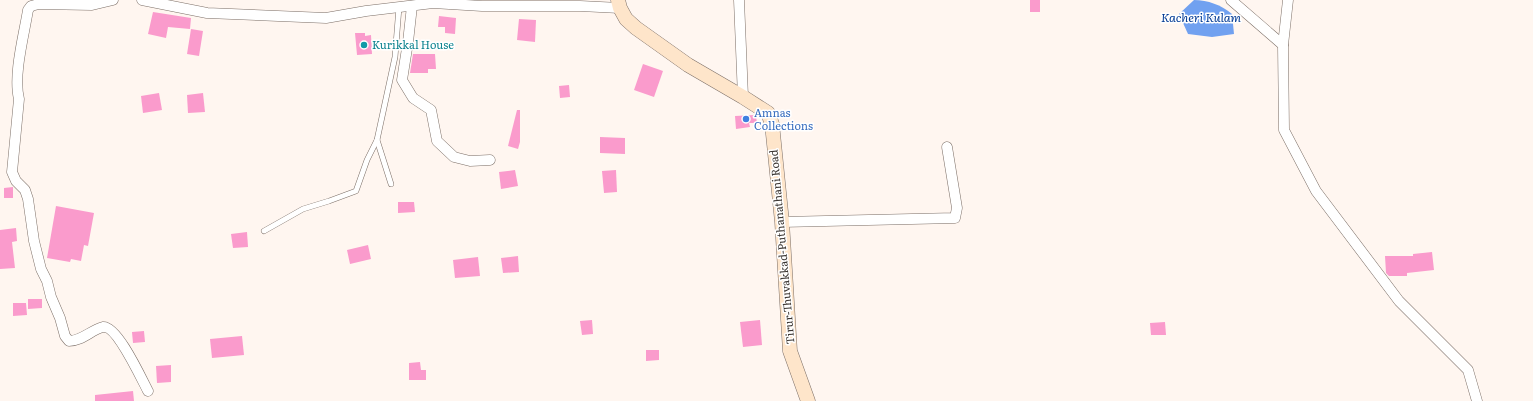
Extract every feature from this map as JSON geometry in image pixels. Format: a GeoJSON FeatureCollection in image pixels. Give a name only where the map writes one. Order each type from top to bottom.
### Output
{"type":"FeatureCollection","features":[{"type":"Feature","properties":{"kind":"main road","name":"Tirur-Thuvakkad-Puthanathani Road"},"geometry":{"type":"LineString","coordinates":[[619,4],[626,19],[636,28],[688,65],[743,96],[768,113],[772,124],[782,222],[790,351],[808,401]]}},
{"type":"Feature","properties":{"kind":"street"},"geometry":{"type":"LineString","coordinates":[[112,0],[92,5],[39,4],[31,6],[28,10],[20,54],[16,89],[19,99],[12,172],[16,181],[25,190],[34,241],[51,298],[60,318],[65,336],[69,341],[75,341],[104,327],[109,328],[123,345],[148,391]]}},
{"type":"Feature","properties":{"kind":"street"},"geometry":{"type":"LineString","coordinates":[[142,0],[207,13],[326,18],[433,3],[482,6],[580,6],[619,4]]}},
{"type":"Feature","properties":{"kind":"street"},"geometry":{"type":"LineString","coordinates":[[739,0],[743,96]]}},
{"type":"Feature","properties":{"kind":"street"},"geometry":{"type":"LineString","coordinates":[[1231,0],[1283,45]]}},
{"type":"Feature","properties":{"kind":"street"},"geometry":{"type":"LineString","coordinates":[[1288,0],[1283,45],[1284,130],[1316,192],[1399,301],[1468,370],[1478,401]]}},
{"type":"Feature","properties":{"kind":"street"},"geometry":{"type":"LineString","coordinates":[[412,6],[402,80],[413,98],[431,110],[437,141],[454,157],[470,161],[490,160]]}},
{"type":"Feature","properties":{"kind":"street"},"geometry":{"type":"LineString","coordinates":[[782,222],[954,218],[957,208],[947,147]]}},
{"type":"Feature","properties":{"kind":"lane"},"geometry":{"type":"LineString","coordinates":[[264,231],[303,209],[356,191],[367,160],[378,140],[395,57],[399,7]]}},
{"type":"Feature","properties":{"kind":"lane"},"geometry":{"type":"LineString","coordinates":[[378,140],[391,184]]}},
{"type":"Feature","properties":{"kind":"water","name":"Kacheri Kulam"},"geometry":{"type":"Polygon","coordinates":[[[1194,0],[1214,4],[1232,14],[1234,34],[1212,37],[1188,34],[1179,14],[1194,0]]]}},
{"type":"Feature","properties":{"kind":"building"},"geometry":{"type":"Polygon","coordinates":[[[1030,0],[1040,0],[1040,12],[1030,12],[1030,0]]]}},
{"type":"Feature","properties":{"kind":"building"},"geometry":{"type":"Polygon","coordinates":[[[153,12],[191,18],[190,29],[168,27],[166,38],[148,34],[153,12]]]}},
{"type":"Feature","properties":{"kind":"building"},"geometry":{"type":"Polygon","coordinates":[[[439,16],[456,18],[455,34],[445,33],[445,27],[438,27],[439,16]]]}},
{"type":"Feature","properties":{"kind":"building"},"geometry":{"type":"Polygon","coordinates":[[[519,19],[536,20],[535,42],[517,40],[519,19]]]}},
{"type":"Feature","properties":{"kind":"building"},"geometry":{"type":"Polygon","coordinates":[[[191,29],[203,31],[199,56],[187,54],[191,29]]]}},
{"type":"Feature","properties":{"kind":"building","name":"Kurikkal House"},"geometry":{"type":"Polygon","coordinates":[[[355,33],[365,33],[365,36],[371,35],[372,54],[357,55],[355,33]]]}},
{"type":"Feature","properties":{"kind":"building"},"geometry":{"type":"Polygon","coordinates":[[[413,54],[435,54],[436,69],[428,69],[428,73],[410,73],[413,54]]]}},
{"type":"Feature","properties":{"kind":"building"},"geometry":{"type":"Polygon","coordinates":[[[643,64],[663,71],[654,97],[634,90],[643,64]]]}},
{"type":"Feature","properties":{"kind":"building"},"geometry":{"type":"Polygon","coordinates":[[[569,85],[570,97],[560,98],[559,86],[569,85]]]}},
{"type":"Feature","properties":{"kind":"building"},"geometry":{"type":"Polygon","coordinates":[[[159,93],[162,110],[143,113],[141,96],[159,93]]]}},
{"type":"Feature","properties":{"kind":"building"},"geometry":{"type":"Polygon","coordinates":[[[203,93],[205,112],[188,113],[187,95],[203,93]]]}},
{"type":"Feature","properties":{"kind":"building"},"geometry":{"type":"Polygon","coordinates":[[[517,110],[520,110],[520,142],[518,149],[508,146],[517,110]]]}},
{"type":"Feature","properties":{"kind":"building","name":"Amnas Collections"},"geometry":{"type":"Polygon","coordinates":[[[755,115],[757,123],[749,123],[750,127],[736,129],[735,116],[755,115]]]}},
{"type":"Feature","properties":{"kind":"building"},"geometry":{"type":"Polygon","coordinates":[[[600,137],[625,138],[625,154],[600,153],[600,137]]]}},
{"type":"Feature","properties":{"kind":"building"},"geometry":{"type":"Polygon","coordinates":[[[515,170],[518,186],[501,189],[499,172],[515,170]]]}},
{"type":"Feature","properties":{"kind":"building"},"geometry":{"type":"Polygon","coordinates":[[[616,170],[617,192],[604,193],[602,171],[616,170]]]}},
{"type":"Feature","properties":{"kind":"building"},"geometry":{"type":"Polygon","coordinates":[[[13,187],[13,198],[4,198],[4,188],[13,187]]]}},
{"type":"Feature","properties":{"kind":"building"},"geometry":{"type":"Polygon","coordinates":[[[398,202],[414,202],[415,212],[398,213],[398,202]]]}},
{"type":"Feature","properties":{"kind":"building"},"geometry":{"type":"Polygon","coordinates":[[[56,206],[94,213],[88,246],[84,245],[81,261],[71,259],[70,262],[47,258],[56,206]]]}},
{"type":"Feature","properties":{"kind":"building"},"geometry":{"type":"Polygon","coordinates":[[[16,228],[17,241],[12,242],[15,268],[0,269],[0,230],[16,228]]]}},
{"type":"Feature","properties":{"kind":"building"},"geometry":{"type":"Polygon","coordinates":[[[247,232],[248,247],[233,248],[231,234],[247,232]]]}},
{"type":"Feature","properties":{"kind":"building"},"geometry":{"type":"Polygon","coordinates":[[[368,245],[371,259],[350,264],[347,250],[368,245]]]}},
{"type":"Feature","properties":{"kind":"building"},"geometry":{"type":"Polygon","coordinates":[[[1432,252],[1434,270],[1407,273],[1407,276],[1389,276],[1386,273],[1385,256],[1413,256],[1413,254],[1432,252]]]}},
{"type":"Feature","properties":{"kind":"building"},"geometry":{"type":"Polygon","coordinates":[[[518,256],[519,272],[503,273],[501,258],[518,256]]]}},
{"type":"Feature","properties":{"kind":"building"},"geometry":{"type":"Polygon","coordinates":[[[478,257],[480,276],[455,278],[453,260],[478,257]]]}},
{"type":"Feature","properties":{"kind":"building"},"geometry":{"type":"Polygon","coordinates":[[[28,299],[42,299],[42,308],[28,309],[28,299]]]}},
{"type":"Feature","properties":{"kind":"building"},"geometry":{"type":"Polygon","coordinates":[[[13,303],[26,303],[27,315],[13,316],[13,303]]]}},
{"type":"Feature","properties":{"kind":"building"},"geometry":{"type":"Polygon","coordinates":[[[592,320],[593,334],[582,335],[580,321],[592,320]]]}},
{"type":"Feature","properties":{"kind":"building"},"geometry":{"type":"Polygon","coordinates":[[[760,320],[762,345],[743,347],[740,322],[760,320]]]}},
{"type":"Feature","properties":{"kind":"building"},"geometry":{"type":"Polygon","coordinates":[[[1165,322],[1166,335],[1151,335],[1150,323],[1165,322]]]}},
{"type":"Feature","properties":{"kind":"building"},"geometry":{"type":"Polygon","coordinates":[[[144,331],[145,342],[133,343],[132,332],[144,331]]]}},
{"type":"Feature","properties":{"kind":"building"},"geometry":{"type":"Polygon","coordinates":[[[242,336],[244,355],[212,358],[210,339],[242,336]]]}},
{"type":"Feature","properties":{"kind":"building"},"geometry":{"type":"Polygon","coordinates":[[[646,350],[659,350],[659,360],[646,361],[646,350]]]}},
{"type":"Feature","properties":{"kind":"building"},"geometry":{"type":"Polygon","coordinates":[[[420,362],[421,370],[426,370],[426,380],[409,380],[409,363],[420,362]]]}},
{"type":"Feature","properties":{"kind":"building"},"geometry":{"type":"Polygon","coordinates":[[[171,365],[171,382],[157,383],[156,366],[171,365]]]}},
{"type":"Feature","properties":{"kind":"building"},"geometry":{"type":"Polygon","coordinates":[[[133,391],[134,401],[95,401],[95,395],[133,391]]]}},
{"type":"Feature","properties":{"kind":"place","name":"Kurikkal House"},"geometry":{"type":"Point","coordinates":[364,45]}},
{"type":"Feature","properties":{"kind":"place","name":"Amnas Collections"},"geometry":{"type":"Point","coordinates":[746,119]}}]}
